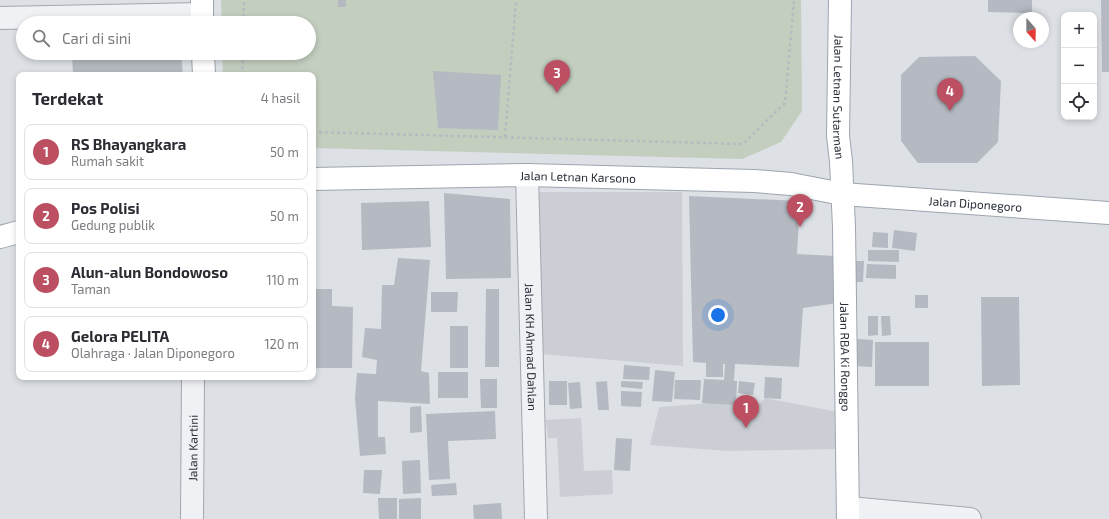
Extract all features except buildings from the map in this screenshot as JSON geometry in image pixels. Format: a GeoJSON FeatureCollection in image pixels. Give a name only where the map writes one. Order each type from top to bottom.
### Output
{"type":"FeatureCollection","features":[{"type":"Feature","properties":{"kind":"main road","name":"Jalan Letnan Sutarman"},"geometry":{"type":"LineString","coordinates":[[840,0],[838,136],[841,161],[842,194]]}},
{"type":"Feature","properties":{"kind":"main road"},"geometry":{"type":"LineString","coordinates":[[203,60],[204,72]]}},
{"type":"Feature","properties":{"kind":"main road","name":"Jalan Letnan Karsono"},"geometry":{"type":"LineString","coordinates":[[316,179],[527,175],[754,181],[791,184],[842,194]]}},
{"type":"Feature","properties":{"kind":"main road","name":"Jalan Diponegoro"},"geometry":{"type":"LineString","coordinates":[[842,194],[1109,214]]}},
{"type":"Feature","properties":{"kind":"main road","name":"Jalan RBA Ki Ronggo"},"geometry":{"type":"LineString","coordinates":[[842,194],[848,513]]}},
{"type":"Feature","properties":{"kind":"main road"},"geometry":{"type":"LineString","coordinates":[[0,237],[16,233]]}},
{"type":"Feature","properties":{"kind":"street"},"geometry":{"type":"LineString","coordinates":[[67,16],[202,12]]}},
{"type":"Feature","properties":{"kind":"street"},"geometry":{"type":"LineString","coordinates":[[0,18],[16,18]]}},
{"type":"Feature","properties":{"kind":"street","name":"Jalan KH Ahmad Dahlan"},"geometry":{"type":"LineString","coordinates":[[527,175],[536,519]]}},
{"type":"Feature","properties":{"kind":"street","name":"Jalan Kartini"},"geometry":{"type":"LineString","coordinates":[[192,519],[193,380]]}},
{"type":"Feature","properties":{"kind":"street"},"geometry":{"type":"LineString","coordinates":[[848,513],[970,519]]}},
{"type":"Feature","properties":{"kind":"path"},"geometry":{"type":"LineString","coordinates":[[243,16],[244,0]]}},
{"type":"Feature","properties":{"kind":"path"},"geometry":{"type":"LineString","coordinates":[[505,137],[516,0]]}},
{"type":"Feature","properties":{"kind":"path"},"geometry":{"type":"LineString","coordinates":[[316,132],[743,144],[785,103],[794,0]]}},
{"type":"Feature","properties":{"kind":"path"},"geometry":{"type":"LineString","coordinates":[[242,72],[243,60]]}},
{"type":"Feature","properties":{"kind":"shaded area"},"geometry":{"type":"Polygon","coordinates":[[[538,192],[682,192],[683,366],[541,354],[538,192]]]}},
{"type":"Feature","properties":{"kind":"shaded area"},"geometry":{"type":"Polygon","coordinates":[[[765,398],[838,412],[838,449],[728,451],[650,445],[659,407],[710,403],[757,406],[765,398]]]}},
{"type":"Feature","properties":{"kind":"shaded area"},"geometry":{"type":"Polygon","coordinates":[[[581,418],[584,471],[612,470],[613,494],[560,497],[557,438],[548,438],[546,420],[581,418]]]}},
{"type":"Feature","properties":{"kind":"green space"},"geometry":{"type":"Polygon","coordinates":[[[221,0],[801,0],[802,111],[781,142],[742,159],[316,148],[316,72],[223,72],[222,60],[316,60],[316,16],[222,16],[221,0]]]}},
{"type":"Feature","properties":{"kind":"place","name":"Alun-alun Bondowoso"},"geometry":{"type":"Point","coordinates":[557,93]}},
{"type":"Feature","properties":{"kind":"place","name":"Gelora PELITA"},"geometry":{"type":"Point","coordinates":[950,111]}},
{"type":"Feature","properties":{"kind":"place","name":"Pos Polisi"},"geometry":{"type":"Point","coordinates":[800,227]}},
{"type":"Feature","properties":{"kind":"place","name":"RS Bhayangkara"},"geometry":{"type":"Point","coordinates":[746,428]}}]}
